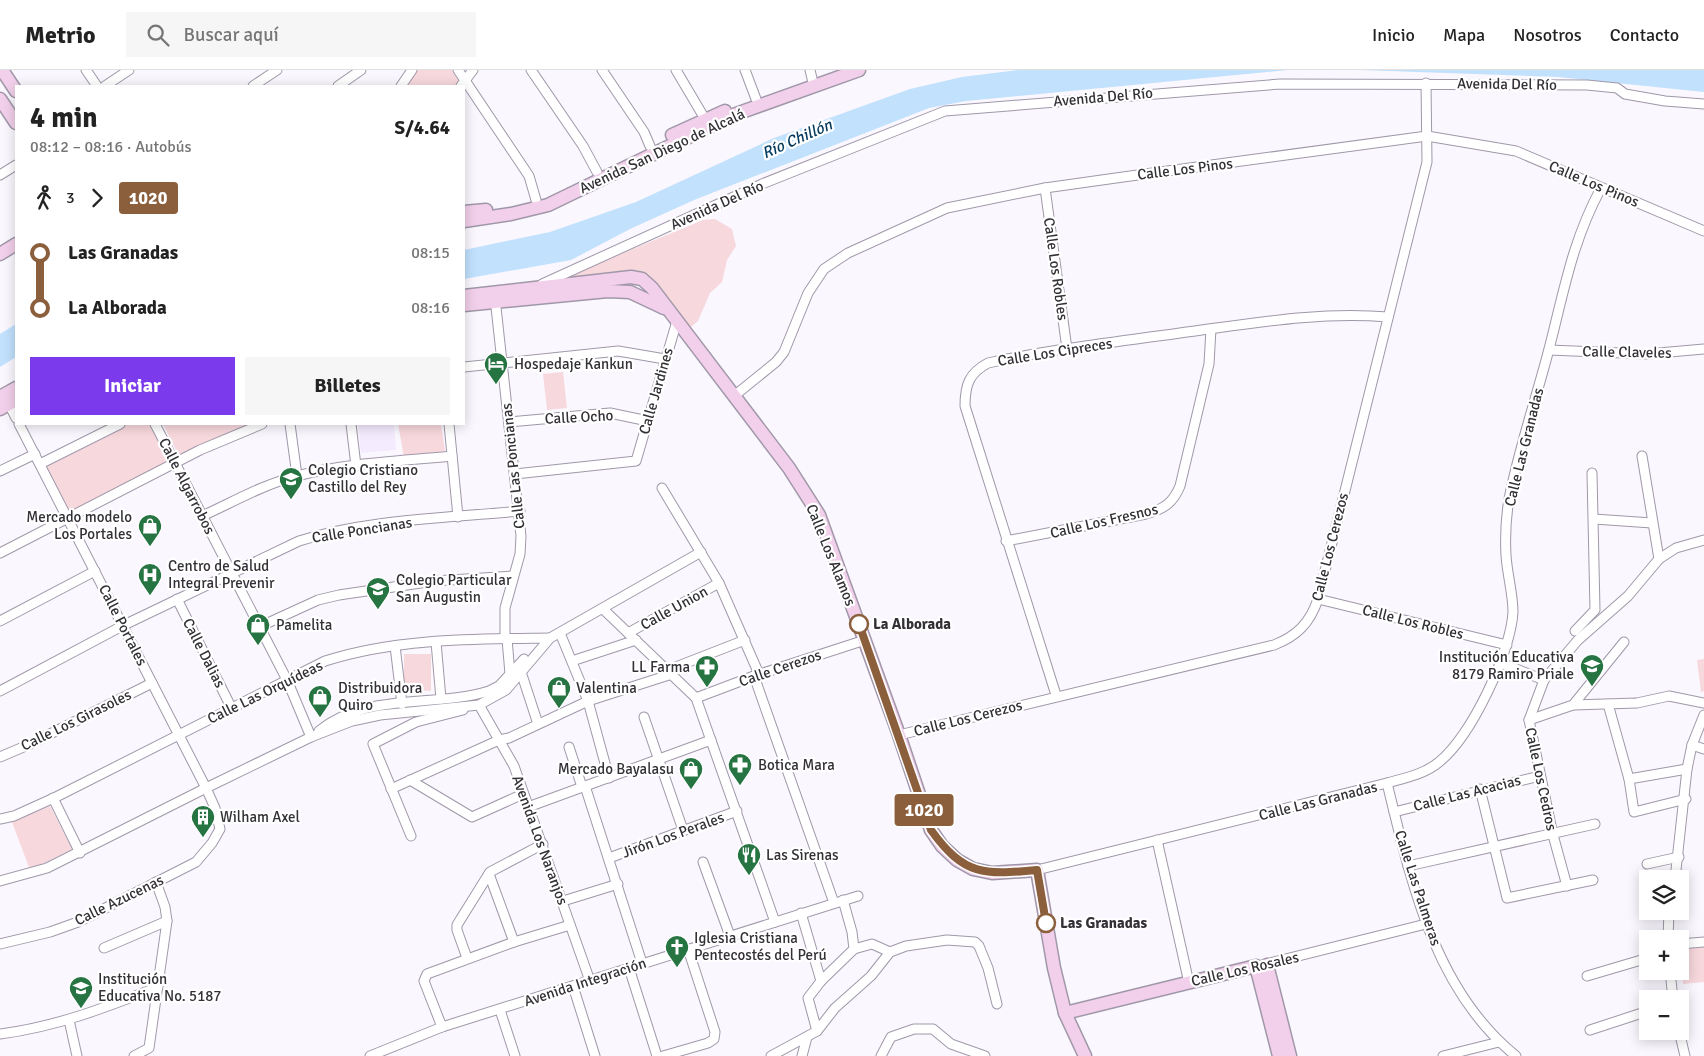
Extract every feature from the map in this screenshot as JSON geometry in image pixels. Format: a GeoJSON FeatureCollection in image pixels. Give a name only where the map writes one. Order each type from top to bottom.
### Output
{"type":"FeatureCollection","features":[{"type":"Feature","properties":{"kind":"street"},"geometry":{"type":"LineString","coordinates":[[2,70],[15,90]]}},
{"type":"Feature","properties":{"kind":"street"},"geometry":{"type":"LineString","coordinates":[[86,70],[96,85]]}},
{"type":"Feature","properties":{"kind":"street"},"geometry":{"type":"LineString","coordinates":[[106,85],[129,70]]}},
{"type":"Feature","properties":{"kind":"street"},"geometry":{"type":"LineString","coordinates":[[254,85],[277,70]]}},
{"type":"Feature","properties":{"kind":"street"},"geometry":{"type":"LineString","coordinates":[[339,85],[361,70]]}},
{"type":"Feature","properties":{"kind":"street"},"geometry":{"type":"LineString","coordinates":[[402,85],[412,70]]}},
{"type":"Feature","properties":{"kind":"street"},"geometry":{"type":"LineString","coordinates":[[458,70],[463,83]]}},
{"type":"Feature","properties":{"kind":"street"},"geometry":{"type":"LineString","coordinates":[[463,83],[473,70]]}},
{"type":"Feature","properties":{"kind":"street"},"geometry":{"type":"LineString","coordinates":[[531,70],[583,146],[597,172]]}},
{"type":"Feature","properties":{"kind":"street"},"geometry":{"type":"LineString","coordinates":[[602,70],[644,132],[650,146]]}},
{"type":"Feature","properties":{"kind":"street"},"geometry":{"type":"LineString","coordinates":[[676,70],[705,119]]}},
{"type":"Feature","properties":{"kind":"street"},"geometry":{"type":"LineString","coordinates":[[745,70],[756,99]]}},
{"type":"Feature","properties":{"kind":"street","name":"Avenida San Diego de Alcalá"},"geometry":{"type":"LineString","coordinates":[[465,212],[506,208],[548,196],[705,119],[834,70]]}},
{"type":"Feature","properties":{"kind":"street","name":"Avenida San Diego de Alcalá"},"geometry":{"type":"LineString","coordinates":[[465,221],[511,214],[548,205],[812,78],[859,70]]}},
{"type":"Feature","properties":{"kind":"street","name":"Calle Los Cerezos"},"geometry":{"type":"LineString","coordinates":[[899,735],[1274,645],[1291,638],[1304,626],[1318,599],[1427,162],[1426,83]]}},
{"type":"Feature","properties":{"kind":"street","name":"Avenida Del Río"},"geometry":{"type":"LineString","coordinates":[[535,288],[762,184],[945,111],[1280,84],[1587,85],[1617,88],[1625,94],[1665,101],[1704,104]]}},
{"type":"Feature","properties":{"kind":"street"},"geometry":{"type":"LineString","coordinates":[[465,86],[520,160],[536,200]]}},
{"type":"Feature","properties":{"kind":"street"},"geometry":{"type":"LineString","coordinates":[[0,99],[15,122]]}},
{"type":"Feature","properties":{"kind":"street","name":"Calle Los Pinos"},"geometry":{"type":"LineString","coordinates":[[734,396],[776,362],[784,352],[814,280],[834,260],[947,208],[1045,188],[1427,136],[1516,151],[1600,188],[1704,230]]}},
{"type":"Feature","properties":{"kind":"street"},"geometry":{"type":"LineString","coordinates":[[0,175],[15,166]]}},
{"type":"Feature","properties":{"kind":"street","name":"Calle Los Robles"},"geometry":{"type":"LineString","coordinates":[[1045,188],[1067,349]]}},
{"type":"Feature","properties":{"kind":"street","name":"Calle Las Granadas"},"geometry":{"type":"LineString","coordinates":[[1037,870],[1387,784],[1426,771],[1451,751],[1483,700],[1501,663],[1507,645],[1513,612],[1506,556],[1509,501],[1519,455],[1549,350],[1572,253],[1600,188]]}},
{"type":"Feature","properties":{"kind":"street"},"geometry":{"type":"LineString","coordinates":[[0,254],[15,245]]}},
{"type":"Feature","properties":{"kind":"street","name":"Calle Los Alamos"},"geometry":{"type":"LineString","coordinates":[[495,297],[535,288],[631,277],[642,279],[668,310],[788,468],[819,516],[899,735],[931,830],[942,846],[957,860],[974,870],[992,873],[1037,870]]}},
{"type":"Feature","properties":{"kind":"street"},"geometry":{"type":"LineString","coordinates":[[465,296],[495,297],[608,290],[630,292],[668,310]]}},
{"type":"Feature","properties":{"kind":"street"},"geometry":{"type":"LineString","coordinates":[[465,305],[495,297]]}},
{"type":"Feature","properties":{"kind":"street","name":"Calle Las Poncianas"},"geometry":{"type":"LineString","coordinates":[[495,297],[520,511],[520,554],[505,608],[510,674]]}},
{"type":"Feature","properties":{"kind":"street","name":"Calle Los Cipreces"},"geometry":{"type":"LineString","coordinates":[[1056,696],[965,406],[965,391],[968,378],[977,368],[988,362],[1067,349],[1293,317],[1350,315],[1388,317]]}},
{"type":"Feature","properties":{"kind":"street","name":"Calle Jardines"},"geometry":{"type":"LineString","coordinates":[[515,474],[636,461],[676,321]]}},
{"type":"Feature","properties":{"kind":"street","name":"Calle Los Fresnos"},"geometry":{"type":"LineString","coordinates":[[1006,541],[1146,514],[1168,505],[1176,497],[1209,364],[1211,329]]}},
{"type":"Feature","properties":{"kind":"street","name":"Calle Claveles"},"geometry":{"type":"LineString","coordinates":[[1549,350],[1648,354],[1678,353],[1704,349]]}},
{"type":"Feature","properties":{"kind":"street"},"geometry":{"type":"LineString","coordinates":[[465,367],[618,351],[665,359]]}},
{"type":"Feature","properties":{"kind":"street"},"geometry":{"type":"LineString","coordinates":[[15,390],[6,403],[15,416]]}},
{"type":"Feature","properties":{"kind":"street","name":"Calle Ocho"},"geometry":{"type":"LineString","coordinates":[[509,422],[610,413],[648,421]]}},
{"type":"Feature","properties":{"kind":"street","name":"Calle Portales"},"geometry":{"type":"LineString","coordinates":[[20,425],[124,625],[178,736],[206,788],[215,808],[220,829]]}},
{"type":"Feature","properties":{"kind":"street"},"geometry":{"type":"LineString","coordinates":[[40,464],[118,425]]}},
{"type":"Feature","properties":{"kind":"street","name":"Calle Algarrobos"},"geometry":{"type":"LineString","coordinates":[[156,425],[230,573],[287,680],[311,737]]}},
{"type":"Feature","properties":{"kind":"street"},"geometry":{"type":"LineString","coordinates":[[0,553],[176,465],[205,448],[260,425]]}},
{"type":"Feature","properties":{"kind":"street"},"geometry":{"type":"LineString","coordinates":[[290,425],[297,476]]}},
{"type":"Feature","properties":{"kind":"street"},"geometry":{"type":"LineString","coordinates":[[351,425],[356,466]]}},
{"type":"Feature","properties":{"kind":"street"},"geometry":{"type":"LineString","coordinates":[[449,425],[458,517]]}},
{"type":"Feature","properties":{"kind":"street"},"geometry":{"type":"LineString","coordinates":[[0,471],[35,454]]}},
{"type":"Feature","properties":{"kind":"street"},"geometry":{"type":"LineString","coordinates":[[202,516],[258,490],[297,476],[356,466],[452,456]]}},
{"type":"Feature","properties":{"kind":"street"},"geometry":{"type":"LineString","coordinates":[[1642,456],[1659,559]]}},
{"type":"Feature","properties":{"kind":"street"},"geometry":{"type":"LineString","coordinates":[[1575,631],[1595,610],[1592,473]]}},
{"type":"Feature","properties":{"kind":"street"},"geometry":{"type":"LineString","coordinates":[[662,488],[719,583],[745,640],[838,902],[852,932],[854,949]]}},
{"type":"Feature","properties":{"kind":"street","name":"Calle Poncianas"},"geometry":{"type":"LineString","coordinates":[[0,691],[124,625],[299,541],[325,533],[520,511]]}},
{"type":"Feature","properties":{"kind":"street"},"geometry":{"type":"LineString","coordinates":[[1594,519],[1652,523]]}},
{"type":"Feature","properties":{"kind":"street","name":"Calle Los Cedros"},"geometry":{"type":"LineString","coordinates":[[1567,886],[1553,835],[1529,720],[1544,680],[1578,640],[1628,596],[1659,559],[1676,548],[1704,540]]}},
{"type":"Feature","properties":{"kind":"street"},"geometry":{"type":"LineString","coordinates":[[311,737],[344,714],[373,706],[441,699],[488,691],[499,686],[546,638],[560,633],[701,552]]}},
{"type":"Feature","properties":{"kind":"street"},"geometry":{"type":"LineString","coordinates":[[0,621],[96,571]]}},
{"type":"Feature","properties":{"kind":"street"},"geometry":{"type":"LineString","coordinates":[[259,627],[318,600],[339,595],[434,581],[514,576]]}},
{"type":"Feature","properties":{"kind":"street","name":"Calle Union"},"geometry":{"type":"LineString","coordinates":[[628,633],[719,583]]}},
{"type":"Feature","properties":{"kind":"street","name":"Calle Dalias"},"geometry":{"type":"LineString","coordinates":[[177,599],[231,707]]}},
{"type":"Feature","properties":{"kind":"street","name":"Calle Los Robles"},"geometry":{"type":"LineString","coordinates":[[1318,599],[1507,645]]}},
{"type":"Feature","properties":{"kind":"street"},"geometry":{"type":"LineString","coordinates":[[603,608],[696,698],[738,811],[775,922]]}},
{"type":"Feature","properties":{"kind":"street"},"geometry":{"type":"LineString","coordinates":[[560,633],[588,701],[609,778]]}},
{"type":"Feature","properties":{"kind":"street"},"geometry":{"type":"LineString","coordinates":[[411,836],[373,746],[374,742],[416,722],[478,705],[502,693],[521,672],[546,638]]}},
{"type":"Feature","properties":{"kind":"street","name":"Calle Las Orquídeas"},"geometry":{"type":"LineString","coordinates":[[0,819],[14,816],[53,798],[325,661],[355,652],[396,646],[436,642],[546,638]]}},
{"type":"Feature","properties":{"kind":"street"},"geometry":{"type":"LineString","coordinates":[[572,661],[636,640]]}},
{"type":"Feature","properties":{"kind":"street"},"geometry":{"type":"LineString","coordinates":[[391,789],[500,740],[509,738],[588,701],[670,672],[745,640]]}},
{"type":"Feature","properties":{"kind":"street","name":"Calle Cerezos"},"geometry":{"type":"LineString","coordinates":[[696,698],[757,675],[864,640]]}},
{"type":"Feature","properties":{"kind":"street"},"geometry":{"type":"LineString","coordinates":[[436,642],[441,699]]}},
{"type":"Feature","properties":{"kind":"street"},"geometry":{"type":"LineString","coordinates":[[1573,705],[1624,642]]}},
{"type":"Feature","properties":{"kind":"street"},"geometry":{"type":"LineString","coordinates":[[396,646],[402,704]]}},
{"type":"Feature","properties":{"kind":"street"},"geometry":{"type":"LineString","coordinates":[[1501,663],[1544,680]]}},
{"type":"Feature","properties":{"kind":"street"},"geometry":{"type":"LineString","coordinates":[[521,672],[538,724]]}},
{"type":"Feature","properties":{"kind":"street","name":"Calle Los Girasoles"},"geometry":{"type":"LineString","coordinates":[[0,756],[28,745],[152,683]]}},
{"type":"Feature","properties":{"kind":"street"},"geometry":{"type":"LineString","coordinates":[[1529,720],[1573,705],[1636,703],[1669,696],[1704,703]]}},
{"type":"Feature","properties":{"kind":"street"},"geometry":{"type":"LineString","coordinates":[[1608,704],[1629,779],[1634,812],[1686,798]]}},
{"type":"Feature","properties":{"kind":"street"},"geometry":{"type":"LineString","coordinates":[[0,882],[47,868],[80,853],[206,788],[311,737],[352,721],[373,716],[478,705]]}},
{"type":"Feature","properties":{"kind":"street","name":"Avenida Los Naranjos"},"geometry":{"type":"LineString","coordinates":[[478,705],[514,766],[590,981]]}},
{"type":"Feature","properties":{"kind":"street"},"geometry":{"type":"LineString","coordinates":[[1677,870],[1686,798],[1687,769],[1692,745],[1704,715]]}},
{"type":"Feature","properties":{"kind":"street"},"geometry":{"type":"LineString","coordinates":[[644,718],[683,830]]}},
{"type":"Feature","properties":{"kind":"street"},"geometry":{"type":"LineString","coordinates":[[528,807],[711,740]]}},
{"type":"Feature","properties":{"kind":"street"},"geometry":{"type":"LineString","coordinates":[[1692,745],[1704,749]]}},
{"type":"Feature","properties":{"kind":"street"},"geometry":{"type":"LineString","coordinates":[[569,747],[610,858],[642,963]]}},
{"type":"Feature","properties":{"kind":"street"},"geometry":{"type":"LineString","coordinates":[[1629,779],[1687,769]]}},
{"type":"Feature","properties":{"kind":"street","name":"Calle Las Acacias"},"geometry":{"type":"LineString","coordinates":[[1394,812],[1480,789],[1540,776]]}},
{"type":"Feature","properties":{"kind":"street"},"geometry":{"type":"LineString","coordinates":[[410,780],[472,818],[523,794]]}},
{"type":"Feature","properties":{"kind":"street","name":"Calle Las Palmeras"},"geometry":{"type":"LineString","coordinates":[[1387,784],[1408,866],[1426,924],[1454,983],[1476,1015],[1499,1042],[1516,1056]]}},
{"type":"Feature","properties":{"kind":"street"},"geometry":{"type":"LineString","coordinates":[[1480,789],[1507,898],[1593,880]]}},
{"type":"Feature","properties":{"kind":"street"},"geometry":{"type":"LineString","coordinates":[[53,798],[80,853]]}},
{"type":"Feature","properties":{"kind":"street","name":"Jirón Los Perales"},"geometry":{"type":"LineString","coordinates":[[610,858],[738,811]]}},
{"type":"Feature","properties":{"kind":"street"},"geometry":{"type":"LineString","coordinates":[[1408,866],[1494,846],[1553,835],[1595,824]]}},
{"type":"Feature","properties":{"kind":"street","name":"Calle Azucenas"},"geometry":{"type":"LineString","coordinates":[[0,944],[50,932],[78,922],[196,862],[212,843],[220,829]]}},
{"type":"Feature","properties":{"kind":"street"},"geometry":{"type":"LineString","coordinates":[[1157,840],[1189,983]]}},
{"type":"Feature","properties":{"kind":"street"},"geometry":{"type":"LineString","coordinates":[[467,958],[456,930],[457,926],[489,874],[543,844]]}},
{"type":"Feature","properties":{"kind":"street"},"geometry":{"type":"LineString","coordinates":[[1647,864],[1679,857]]}},
{"type":"Feature","properties":{"kind":"street"},"geometry":{"type":"LineString","coordinates":[[703,862],[730,936]]}},
{"type":"Feature","properties":{"kind":"street"},"geometry":{"type":"LineString","coordinates":[[1037,870],[1064,1014],[1085,1056]]}},
{"type":"Feature","properties":{"kind":"street"},"geometry":{"type":"LineString","coordinates":[[489,874],[514,942]]}},
{"type":"Feature","properties":{"kind":"street"},"geometry":{"type":"LineString","coordinates":[[134,1056],[149,1048],[167,921],[165,907],[156,882]]}},
{"type":"Feature","properties":{"kind":"street"},"geometry":{"type":"LineString","coordinates":[[563,901],[618,884]]}},
{"type":"Feature","properties":{"kind":"street","name":"Avenida Integración"},"geometry":{"type":"LineString","coordinates":[[375,1055],[442,1027],[858,896]]}},
{"type":"Feature","properties":{"kind":"street"},"geometry":{"type":"LineString","coordinates":[[802,913],[821,981]]}},
{"type":"Feature","properties":{"kind":"street"},"geometry":{"type":"LineString","coordinates":[[104,948],[167,921]]}},
{"type":"Feature","properties":{"kind":"street","name":"Calle Los Rosales"},"geometry":{"type":"LineString","coordinates":[[1064,1014],[1426,924]]}},
{"type":"Feature","properties":{"kind":"street"},"geometry":{"type":"LineString","coordinates":[[442,1027],[430,999],[424,977],[428,972],[570,925]]}},
{"type":"Feature","properties":{"kind":"street"},"geometry":{"type":"LineString","coordinates":[[771,1056],[817,1032],[835,1008],[871,976],[890,952],[924,942],[947,940],[975,942],[980,946],[997,1004]]}},
{"type":"Feature","properties":{"kind":"street"},"geometry":{"type":"LineString","coordinates":[[1689,943],[1704,942]]}},
{"type":"Feature","properties":{"kind":"street"},"geometry":{"type":"LineString","coordinates":[[817,1032],[807,999],[821,981],[854,949],[872,944],[890,952]]}},
{"type":"Feature","properties":{"kind":"street"},"geometry":{"type":"LineString","coordinates":[[663,1056],[708,1043],[714,1038],[715,1032],[688,949]]}},
{"type":"Feature","properties":{"kind":"street"},"geometry":{"type":"LineString","coordinates":[[1587,976],[1639,961]]}},
{"type":"Feature","properties":{"kind":"street"},"geometry":{"type":"LineString","coordinates":[[1261,966],[1279,1056]]}},
{"type":"Feature","properties":{"kind":"street"},"geometry":{"type":"LineString","coordinates":[[1261,966],[1290,1056]]}},
{"type":"Feature","properties":{"kind":"street"},"geometry":{"type":"LineString","coordinates":[[629,968],[657,1056]]}},
{"type":"Feature","properties":{"kind":"street"},"geometry":{"type":"LineString","coordinates":[[573,986],[595,1056]]}},
{"type":"Feature","properties":{"kind":"street"},"geometry":{"type":"LineString","coordinates":[[0,1034],[29,1030],[68,1020],[158,987]]}},
{"type":"Feature","properties":{"kind":"street"},"geometry":{"type":"LineString","coordinates":[[500,1010],[515,1056]]}},
{"type":"Feature","properties":{"kind":"street"},"geometry":{"type":"LineString","coordinates":[[1590,1030],[1639,1014]]}},
{"type":"Feature","properties":{"kind":"street"},"geometry":{"type":"LineString","coordinates":[[68,1020],[77,1056]]}},
{"type":"Feature","properties":{"kind":"street"},"geometry":{"type":"LineString","coordinates":[[881,1056],[891,1037],[914,1029],[924,1028],[933,1029],[951,1044],[985,1056]]}},
{"type":"Feature","properties":{"kind":"street"},"geometry":{"type":"LineString","coordinates":[[802,1056],[807,1037]]}},
{"type":"Feature","properties":{"kind":"street"},"geometry":{"type":"LineString","coordinates":[[1681,1040],[1685,1056]]}},
{"type":"Feature","properties":{"kind":"street"},"geometry":{"type":"LineString","coordinates":[[1443,1056],[1499,1042]]}},
{"type":"Feature","properties":{"kind":"shaded area"},"geometry":{"type":"Polygon","coordinates":[[[416,70],[452,70],[459,82],[457,85],[406,85],[416,70]]]}},
{"type":"Feature","properties":{"kind":"shaded area"},"geometry":{"type":"Polygon","coordinates":[[[715,219],[732,229],[736,246],[727,260],[722,282],[710,293],[698,321],[687,330],[644,273],[558,280],[703,220],[715,219]]]}},
{"type":"Feature","properties":{"kind":"shaded area"},"geometry":{"type":"Polygon","coordinates":[[[563,372],[567,408],[547,410],[543,374],[563,372]]]}},
{"type":"Feature","properties":{"kind":"shaded area"},"geometry":{"type":"Polygon","coordinates":[[[121,425],[150,425],[169,463],[69,513],[42,464],[121,425]]]}},
{"type":"Feature","properties":{"kind":"shaded area"},"geometry":{"type":"Polygon","coordinates":[[[164,425],[255,425],[180,458],[164,425]]]}},
{"type":"Feature","properties":{"kind":"shaded area"},"geometry":{"type":"Polygon","coordinates":[[[358,425],[394,425],[396,450],[361,453],[358,425]]]}},
{"type":"Feature","properties":{"kind":"shaded area"},"geometry":{"type":"Polygon","coordinates":[[[398,425],[441,425],[445,451],[404,457],[398,425]]]}},
{"type":"Feature","properties":{"kind":"shaded area"},"geometry":{"type":"Polygon","coordinates":[[[404,654],[431,654],[431,691],[404,690],[404,654]]]}},
{"type":"Feature","properties":{"kind":"shaded area"},"geometry":{"type":"Polygon","coordinates":[[[1704,659],[1704,691],[1701,692],[1697,660],[1704,659]]]}},
{"type":"Feature","properties":{"kind":"shaded area"},"geometry":{"type":"Polygon","coordinates":[[[50,806],[72,849],[30,870],[12,822],[50,806]]]}},
{"type":"Feature","properties":{"kind":"shaded area"},"geometry":{"type":"Polygon","coordinates":[[[1704,947],[1704,982],[1683,984],[1683,980],[1689,980],[1689,948],[1704,947]]]}},
{"type":"Feature","properties":{"kind":"water","name":"Río Chillón"},"geometry":{"type":"Polygon","coordinates":[[[1018,70],[1288,70],[966,101],[929,108],[694,200],[630,229],[571,260],[465,279],[465,250],[550,232],[636,202],[774,138],[910,89],[962,77],[1018,70]]]}},
{"type":"Feature","properties":{"kind":"water"},"geometry":{"type":"Polygon","coordinates":[[[1360,70],[1704,70],[1704,92],[1558,77],[1360,70]]]}},
{"type":"Feature","properties":{"kind":"water"},"geometry":{"type":"Polygon","coordinates":[[[15,325],[15,358],[0,367],[0,334],[15,325]]]}},
{"type":"Feature","properties":{"kind":"bus line","name":"1020"},"geometry":{"type":"LineString","coordinates":[[859,624],[931,830],[942,846],[957,860],[974,870],[992,873],[1037,870],[1046,923]]}},
{"type":"Feature","properties":{"kind":"place","name":"Hospedaje Kankun"},"geometry":{"type":"Point","coordinates":[496,385]}},
{"type":"Feature","properties":{"kind":"place","name":"Colegio Cristiano Castillo del Rey"},"geometry":{"type":"Point","coordinates":[291,500]}},
{"type":"Feature","properties":{"kind":"place","name":"Mercado modelo Los Portales"},"geometry":{"type":"Point","coordinates":[150,547]}},
{"type":"Feature","properties":{"kind":"place","name":"Centro de Salud Integral Prevenir"},"geometry":{"type":"Point","coordinates":[150,596]}},
{"type":"Feature","properties":{"kind":"place","name":"Colegio Particular San Augustin"},"geometry":{"type":"Point","coordinates":[378,610]}},
{"type":"Feature","properties":{"kind":"place","name":"La Alborada"},"geometry":{"type":"Point","coordinates":[859,624]}},
{"type":"Feature","properties":{"kind":"place","name":"Pamelita"},"geometry":{"type":"Point","coordinates":[258,646]}},
{"type":"Feature","properties":{"kind":"place","name":"Institución Educativa 8179 Ramiro Priale"},"geometry":{"type":"Point","coordinates":[1592,687]}},
{"type":"Feature","properties":{"kind":"place","name":"LL Farma"},"geometry":{"type":"Point","coordinates":[707,688]}},
{"type":"Feature","properties":{"kind":"place","name":"Valentina"},"geometry":{"type":"Point","coordinates":[559,709]}},
{"type":"Feature","properties":{"kind":"place","name":"Distribuidora Quiro"},"geometry":{"type":"Point","coordinates":[320,718]}},
{"type":"Feature","properties":{"kind":"place","name":"Botica Mara"},"geometry":{"type":"Point","coordinates":[740,786]}},
{"type":"Feature","properties":{"kind":"place","name":"Mercado Bayalasu"},"geometry":{"type":"Point","coordinates":[691,790]}},
{"type":"Feature","properties":{"kind":"place","name":"Wilham Axel"},"geometry":{"type":"Point","coordinates":[203,838]}},
{"type":"Feature","properties":{"kind":"place","name":"Las Sirenas"},"geometry":{"type":"Point","coordinates":[749,876]}},
{"type":"Feature","properties":{"kind":"place","name":"Las Granadas"},"geometry":{"type":"Point","coordinates":[1046,923]}},
{"type":"Feature","properties":{"kind":"place","name":"Iglesia Cristiana Pentecostés del Perú"},"geometry":{"type":"Point","coordinates":[677,968]}},
{"type":"Feature","properties":{"kind":"place","name":"Institución Educativa No. 5187"},"geometry":{"type":"Point","coordinates":[81,1009]}}]}
